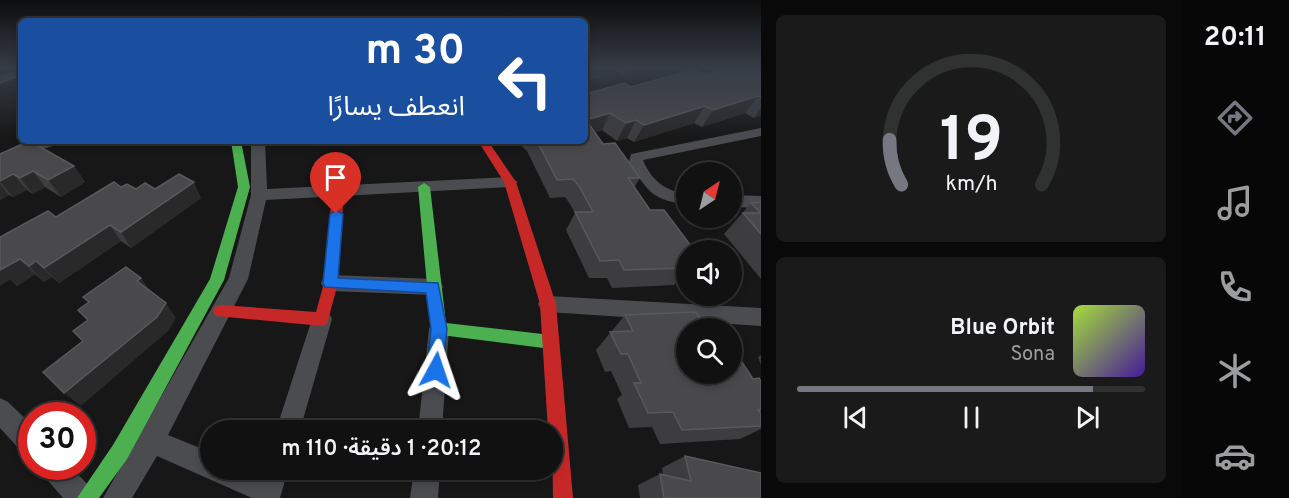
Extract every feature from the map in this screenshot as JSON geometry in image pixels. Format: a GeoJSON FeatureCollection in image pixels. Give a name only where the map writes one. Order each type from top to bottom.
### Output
{"type":"FeatureCollection","features":[{"type":"Feature","properties":{"kind":"street"},"geometry":{"type":"LineString","coordinates":[[676,198],[658,193],[636,162],[636,157],[761,132]]}},
{"type":"Feature","properties":{"kind":"street"},"geometry":{"type":"LineString","coordinates":[[0,158],[44,144]]}},
{"type":"Feature","properties":{"kind":"street"},"geometry":{"type":"LineString","coordinates":[[87,498],[120,452],[217,280],[244,187],[237,144]]}},
{"type":"Feature","properties":{"kind":"street"},"geometry":{"type":"LineString","coordinates":[[117,498],[152,441],[237,279],[260,195],[258,144]]}},
{"type":"Feature","properties":{"kind":"street"},"geometry":{"type":"LineString","coordinates":[[485,144],[510,182],[548,304],[563,498]]}},
{"type":"Feature","properties":{"kind":"street"},"geometry":{"type":"LineString","coordinates":[[260,195],[510,182]]}},
{"type":"Feature","properties":{"kind":"street"},"geometry":{"type":"LineString","coordinates":[[424,187],[439,329],[431,420]]}},
{"type":"Feature","properties":{"kind":"street"},"geometry":{"type":"LineString","coordinates":[[291,420],[331,283],[338,191]]}},
{"type":"Feature","properties":{"kind":"street"},"geometry":{"type":"LineString","coordinates":[[742,201],[761,202]]}},
{"type":"Feature","properties":{"kind":"street"},"geometry":{"type":"LineString","coordinates":[[331,283],[433,287]]}},
{"type":"Feature","properties":{"kind":"street"},"geometry":{"type":"LineString","coordinates":[[548,304],[761,316]]}},
{"type":"Feature","properties":{"kind":"street"},"geometry":{"type":"LineString","coordinates":[[221,311],[322,320]]}},
{"type":"Feature","properties":{"kind":"street"},"geometry":{"type":"LineString","coordinates":[[439,329],[551,342]]}},
{"type":"Feature","properties":{"kind":"street"},"geometry":{"type":"LineString","coordinates":[[0,410],[18,429]]}},
{"type":"Feature","properties":{"kind":"street"},"geometry":{"type":"LineString","coordinates":[[152,441],[200,461]]}},
{"type":"Feature","properties":{"kind":"street"},"geometry":{"type":"LineString","coordinates":[[65,480],[81,498]]}},
{"type":"Feature","properties":{"kind":"street"},"geometry":{"type":"LineString","coordinates":[[251,480],[270,486]]}},
{"type":"Feature","properties":{"kind":"street"},"geometry":{"type":"LineString","coordinates":[[424,498],[426,480]]}},
{"type":"Feature","properties":{"kind":"building"},"geometry":{"type":"Polygon","coordinates":[[[595,91],[761,91],[761,97],[713,110],[705,106],[644,125],[636,120],[626,123],[610,113],[588,119],[588,93],[595,91]]]}},
{"type":"Feature","properties":{"kind":"building"},"geometry":{"type":"Polygon","coordinates":[[[588,123],[603,144],[615,143],[640,178],[628,178],[650,210],[664,210],[686,240],[676,240],[676,268],[624,270],[619,260],[600,261],[575,212],[593,212],[573,179],[557,180],[539,144],[588,144],[588,123]]]}},
{"type":"Feature","properties":{"kind":"building"},"geometry":{"type":"Polygon","coordinates":[[[23,144],[35,144],[74,166],[48,180],[33,171],[20,178],[13,174],[0,181],[0,154],[23,144]]]}},
{"type":"Feature","properties":{"kind":"building"},"geometry":{"type":"Polygon","coordinates":[[[179,174],[194,182],[121,232],[110,225],[44,268],[36,261],[29,266],[20,259],[0,270],[0,237],[48,211],[56,217],[114,182],[121,187],[127,184],[136,189],[145,183],[155,189],[179,174]]]}},
{"type":"Feature","properties":{"kind":"building"},"geometry":{"type":"Polygon","coordinates":[[[761,202],[761,213],[751,203],[761,202]]]}},
{"type":"Feature","properties":{"kind":"building"},"geometry":{"type":"Polygon","coordinates":[[[743,213],[761,213],[761,234],[743,213]]]}},
{"type":"Feature","properties":{"kind":"building"},"geometry":{"type":"Polygon","coordinates":[[[126,267],[141,278],[137,281],[166,303],[157,317],[64,393],[43,372],[83,341],[73,331],[88,320],[78,310],[89,302],[83,297],[126,267]]]}},
{"type":"Feature","properties":{"kind":"building"},"geometry":{"type":"Polygon","coordinates":[[[696,312],[700,318],[676,318],[676,384],[742,384],[742,362],[753,379],[759,378],[761,381],[761,410],[758,410],[761,414],[761,426],[682,430],[673,412],[648,413],[634,383],[641,383],[628,354],[621,354],[610,332],[633,331],[625,315],[696,312]]]}},
{"type":"Feature","properties":{"kind":"building"},"geometry":{"type":"Polygon","coordinates":[[[685,456],[761,473],[761,498],[664,498],[660,474],[691,481],[685,456]]]}},
{"type":"Feature","properties":{"kind":"traffic: fast"},"geometry":{"type":"LineString","coordinates":[[87,498],[120,452],[217,280],[244,187],[237,144]]}},
{"type":"Feature","properties":{"kind":"traffic: fast"},"geometry":{"type":"LineString","coordinates":[[424,187],[439,329],[551,342]]}},
{"type":"Feature","properties":{"kind":"traffic: jam"},"geometry":{"type":"LineString","coordinates":[[485,144],[510,182],[548,304],[563,498]]}},
{"type":"Feature","properties":{"kind":"traffic: jam"},"geometry":{"type":"LineString","coordinates":[[221,311],[322,319],[331,283],[338,191]]}},
{"type":"Feature","properties":{"kind":"route"},"geometry":{"type":"LineString","coordinates":[[336,214],[331,283],[433,287],[439,329],[436,370]]}}]}
